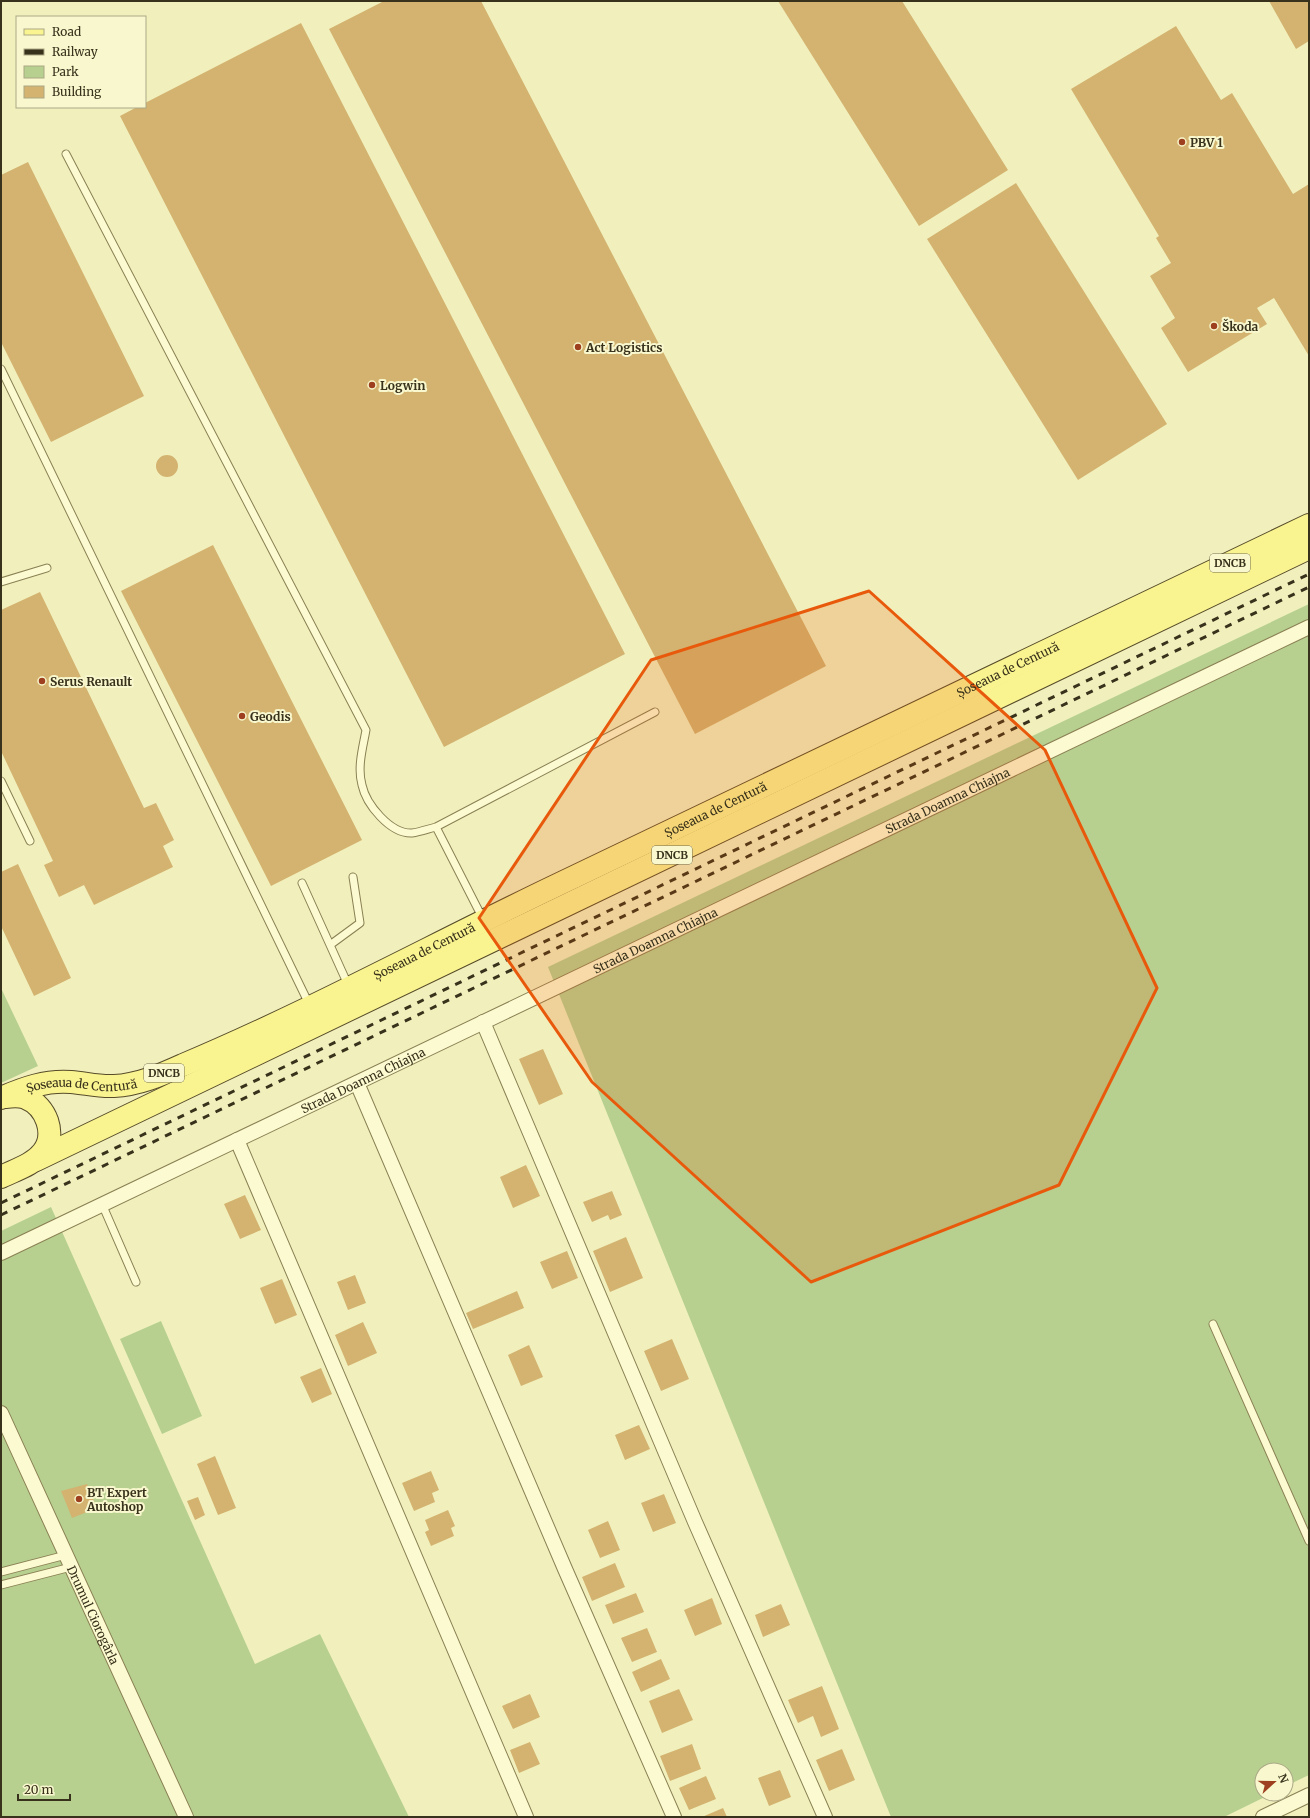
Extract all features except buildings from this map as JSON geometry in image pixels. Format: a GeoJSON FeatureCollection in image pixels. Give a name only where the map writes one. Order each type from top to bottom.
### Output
{"type":"FeatureCollection","features":[{"type":"Feature","properties":{"kind":"main road","name":"Șoseaua de Centură"},"geometry":{"type":"LineString","coordinates":[[1,1098],[22,1089],[45,1083],[70,1082],[112,1086],[144,1080],[262,1030],[484,920],[1309,526]]}},
{"type":"Feature","properties":{"kind":"main road","name":"Șoseaua de Centură"},"geometry":{"type":"LineString","coordinates":[[36,1160],[1309,548]]}},
{"type":"Feature","properties":{"kind":"main road","name":"DNCB"},"geometry":{"type":"LineString","coordinates":[[1,1098],[14,1096],[26,1098],[36,1104],[45,1114],[49,1126],[49,1139],[44,1151],[36,1160],[1,1178]]}},
{"type":"Feature","properties":{"kind":"street","name":"Strada Doamna Chiajna"},"geometry":{"type":"LineString","coordinates":[[1,1253],[1309,627]]}},
{"type":"Feature","properties":{"kind":"street"},"geometry":{"type":"LineString","coordinates":[[483,1022],[695,1522],[825,1817]]}},
{"type":"Feature","properties":{"kind":"street"},"geometry":{"type":"LineString","coordinates":[[357,1083],[565,1569],[674,1817]]}},
{"type":"Feature","properties":{"kind":"street"},"geometry":{"type":"LineString","coordinates":[[237,1140],[526,1817]]}},
{"type":"Feature","properties":{"kind":"street","name":"Drumul Ciorogârla"},"geometry":{"type":"LineString","coordinates":[[1,1413],[186,1817]]}},
{"type":"Feature","properties":{"kind":"street"},"geometry":{"type":"LineString","coordinates":[[1263,1817],[1309,1795]]}},
{"type":"Feature","properties":{"kind":"lane"},"geometry":{"type":"LineString","coordinates":[[66,154],[366,730],[360,760],[362,785],[376,813],[392,827],[411,833],[436,827],[655,712]]}},
{"type":"Feature","properties":{"kind":"lane"},"geometry":{"type":"LineString","coordinates":[[1,369],[310,1006]]}},
{"type":"Feature","properties":{"kind":"lane"},"geometry":{"type":"LineString","coordinates":[[1,582],[47,568]]}},
{"type":"Feature","properties":{"kind":"lane"},"geometry":{"type":"LineString","coordinates":[[1,781],[30,841]]}},
{"type":"Feature","properties":{"kind":"lane"},"geometry":{"type":"LineString","coordinates":[[436,827],[484,920]]}},
{"type":"Feature","properties":{"kind":"lane"},"geometry":{"type":"LineString","coordinates":[[330,944],[360,923],[353,877]]}},
{"type":"Feature","properties":{"kind":"lane"},"geometry":{"type":"LineString","coordinates":[[302,883],[349,987]]}},
{"type":"Feature","properties":{"kind":"lane"},"geometry":{"type":"LineString","coordinates":[[102,1204],[136,1282]]}},
{"type":"Feature","properties":{"kind":"lane"},"geometry":{"type":"LineString","coordinates":[[1213,1324],[1309,1541]]}},
{"type":"Feature","properties":{"kind":"lane"},"geometry":{"type":"LineString","coordinates":[[1,1572],[68,1561]]}},
{"type":"Feature","properties":{"kind":"lane"},"geometry":{"type":"LineString","coordinates":[[1,1585],[68,1561]]}},
{"type":"Feature","properties":{"kind":"highlighted area"},"geometry":{"type":"Polygon","coordinates":[[[869,591],[1045,750],[1157,988],[1059,1185],[811,1282],[592,1082],[479,918],[651,660],[869,591]]]}},
{"type":"Feature","properties":{"kind":"green space"},"geometry":{"type":"Polygon","coordinates":[[[1309,604],[1309,1775],[1294,1782],[1294,1762],[1254,1762],[1255,1802],[1224,1817],[891,1817],[548,967],[1309,604]]]}},
{"type":"Feature","properties":{"kind":"green space"},"geometry":{"type":"Polygon","coordinates":[[[1,988],[38,1066],[1,1083],[1,988]]]}},
{"type":"Feature","properties":{"kind":"green space"},"geometry":{"type":"Polygon","coordinates":[[[51,1207],[255,1664],[320,1634],[409,1817],[1,1817],[1,1231],[51,1207]]]}},
{"type":"Feature","properties":{"kind":"green space"},"geometry":{"type":"Polygon","coordinates":[[[161,1321],[202,1416],[162,1434],[120,1339],[161,1321]]]}},
{"type":"Feature","properties":{"kind":"railway"},"geometry":{"type":"LineString","coordinates":[[1,1203],[1309,574]]}},
{"type":"Feature","properties":{"kind":"railway"},"geometry":{"type":"LineString","coordinates":[[1,1215],[1309,587]]}},
{"type":"Feature","properties":{"kind":"place","name":"PBV 1"},"geometry":{"type":"Point","coordinates":[1182,142]}},
{"type":"Feature","properties":{"kind":"place","name":"Škoda"},"geometry":{"type":"Point","coordinates":[1214,326]}},
{"type":"Feature","properties":{"kind":"place","name":"Act Logistics"},"geometry":{"type":"Point","coordinates":[578,347]}},
{"type":"Feature","properties":{"kind":"place","name":"Logwin"},"geometry":{"type":"Point","coordinates":[372,385]}},
{"type":"Feature","properties":{"kind":"place","name":"Serus Renault"},"geometry":{"type":"Point","coordinates":[42,681]}},
{"type":"Feature","properties":{"kind":"place","name":"Geodis"},"geometry":{"type":"Point","coordinates":[242,716]}},
{"type":"Feature","properties":{"kind":"place","name":"BT Expert Autoshop"},"geometry":{"type":"Point","coordinates":[79,1499]}}]}
